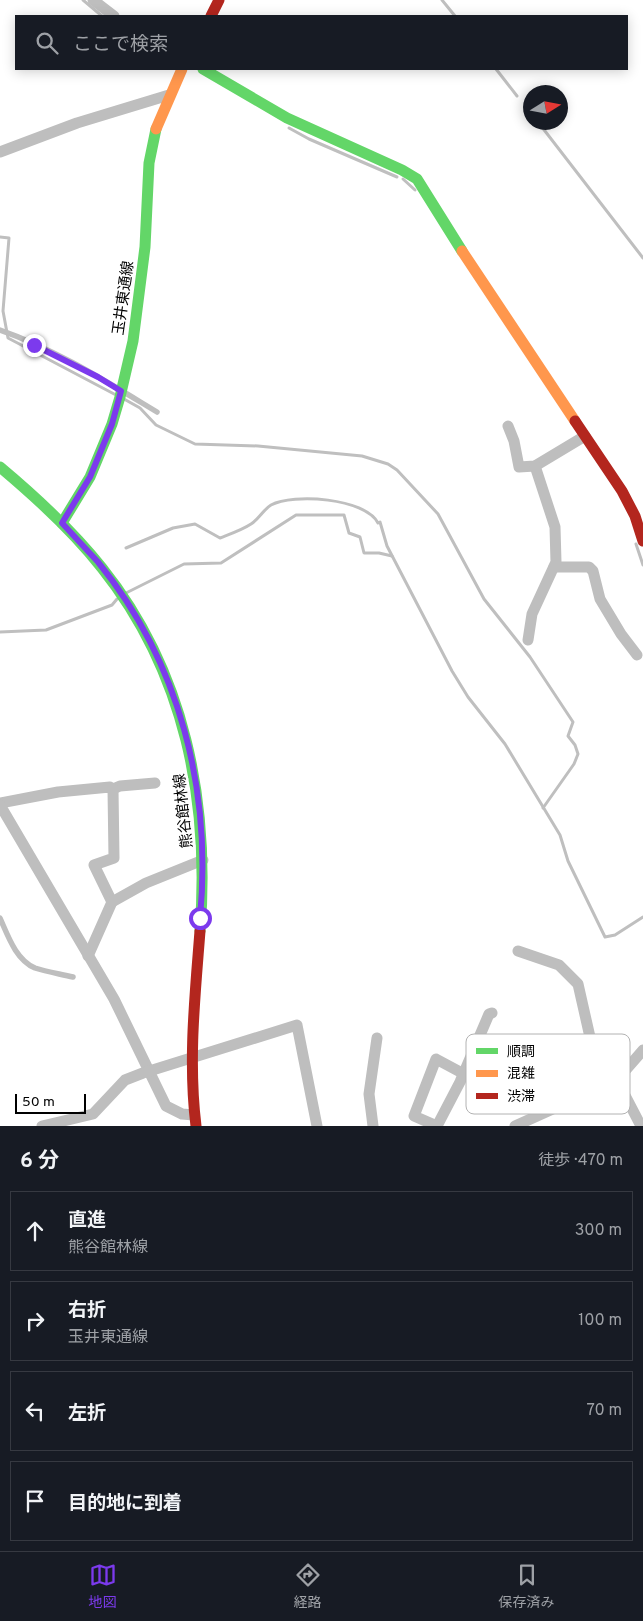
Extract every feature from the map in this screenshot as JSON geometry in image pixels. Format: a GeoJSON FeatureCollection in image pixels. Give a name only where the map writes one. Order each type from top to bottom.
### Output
{"type":"FeatureCollection","features":[{"type":"Feature","properties":{"kind":"street"},"geometry":{"type":"LineString","coordinates":[[93,0],[113,15]]}},
{"type":"Feature","properties":{"kind":"street"},"geometry":{"type":"LineString","coordinates":[[211,15],[219,0]]}},
{"type":"Feature","properties":{"kind":"street","name":"玉井東通線"},"geometry":{"type":"LineString","coordinates":[[62,523],[90,477],[112,424],[121,391],[133,341],[145,247],[149,163],[157,126],[182,70]]}},
{"type":"Feature","properties":{"kind":"street"},"geometry":{"type":"LineString","coordinates":[[205,70],[287,118],[402,170],[416,179],[582,438],[622,491],[636,516],[643,541]]}},
{"type":"Feature","properties":{"kind":"street"},"geometry":{"type":"LineString","coordinates":[[0,152],[77,123],[169,95]]}},
{"type":"Feature","properties":{"kind":"street"},"geometry":{"type":"LineString","coordinates":[[508,426],[514,441],[519,467],[534,466],[582,438]]}},
{"type":"Feature","properties":{"kind":"street"},"geometry":{"type":"LineString","coordinates":[[528,640],[532,614],[556,562],[555,527],[534,466]]}},
{"type":"Feature","properties":{"kind":"street","name":"熊谷館林線"},"geometry":{"type":"LineString","coordinates":[[0,467],[62,523],[98,563],[121,595],[145,634],[179,708],[195,770],[200,802],[203,860],[202,900],[194,988],[192,1058],[195,1120]]}},
{"type":"Feature","properties":{"kind":"street"},"geometry":{"type":"LineString","coordinates":[[554,567],[589,567],[593,571],[600,599],[621,634],[637,655]]}},
{"type":"Feature","properties":{"kind":"street"},"geometry":{"type":"LineString","coordinates":[[155,783],[120,786],[113,789],[110,787],[58,792],[0,804],[114,999],[166,1106],[195,1120]]}},
{"type":"Feature","properties":{"kind":"street"},"geometry":{"type":"LineString","coordinates":[[112,902],[94,865],[114,858],[113,789]]}},
{"type":"Feature","properties":{"kind":"street"},"geometry":{"type":"LineString","coordinates":[[88,956],[112,902],[146,883],[203,860]]}},
{"type":"Feature","properties":{"kind":"street"},"geometry":{"type":"LineString","coordinates":[[518,951],[559,965],[578,984],[589,1034]]}},
{"type":"Feature","properties":{"kind":"street"},"geometry":{"type":"LineString","coordinates":[[481,1034],[489,1014],[492,1013]]}},
{"type":"Feature","properties":{"kind":"street"},"geometry":{"type":"LineString","coordinates":[[42,1126],[93,1114],[125,1080],[297,1025],[317,1126]]}},
{"type":"Feature","properties":{"kind":"street"},"geometry":{"type":"LineString","coordinates":[[373,1126],[369,1094],[377,1038]]}},
{"type":"Feature","properties":{"kind":"street"},"geometry":{"type":"LineString","coordinates":[[630,1065],[643,1050]]}},
{"type":"Feature","properties":{"kind":"street"},"geometry":{"type":"LineString","coordinates":[[464,1074],[436,1059],[414,1116],[437,1126],[464,1074],[466,1069]]}},
{"type":"Feature","properties":{"kind":"street"},"geometry":{"type":"LineString","coordinates":[[630,1105],[641,1126]]}},
{"type":"Feature","properties":{"kind":"street"},"geometry":{"type":"LineString","coordinates":[[515,1126],[542,1114]]}},
{"type":"Feature","properties":{"kind":"lane"},"geometry":{"type":"LineString","coordinates":[[0,330],[98,377],[157,412]]}},
{"type":"Feature","properties":{"kind":"lane"},"geometry":{"type":"LineString","coordinates":[[0,918],[8,939],[21,959],[35,968],[73,977]]}},
{"type":"Feature","properties":{"kind":"waterway"},"geometry":{"type":"LineString","coordinates":[[83,0],[101,15]]}},
{"type":"Feature","properties":{"kind":"waterway"},"geometry":{"type":"LineString","coordinates":[[442,0],[454,15]]}},
{"type":"Feature","properties":{"kind":"waterway"},"geometry":{"type":"LineString","coordinates":[[497,70],[517,96]]}},
{"type":"Feature","properties":{"kind":"waterway"},"geometry":{"type":"LineString","coordinates":[[289,128],[309,139],[397,177]]}},
{"type":"Feature","properties":{"kind":"waterway"},"geometry":{"type":"LineString","coordinates":[[544,130],[643,258]]}},
{"type":"Feature","properties":{"kind":"waterway"},"geometry":{"type":"LineString","coordinates":[[403,179],[415,190]]}},
{"type":"Feature","properties":{"kind":"waterway"},"geometry":{"type":"LineString","coordinates":[[0,237],[9,238],[3,311],[8,338],[116,395]]}},
{"type":"Feature","properties":{"kind":"waterway"},"geometry":{"type":"LineString","coordinates":[[124,399],[140,408],[156,425],[195,444],[258,446],[362,456],[388,464],[397,470],[438,514],[484,599],[530,657],[573,722],[568,736],[575,745],[578,754],[574,764],[543,808]]}},
{"type":"Feature","properties":{"kind":"waterway"},"geometry":{"type":"LineString","coordinates":[[126,548],[173,528],[195,524],[220,538],[251,524],[271,505],[295,499],[328,500],[344,503],[359,508],[371,515],[378,523],[380,522],[387,546],[452,671],[468,697],[505,744],[560,835],[568,861],[605,937],[615,935],[643,917]]}},
{"type":"Feature","properties":{"kind":"waterway"},"geometry":{"type":"LineString","coordinates":[[126,593],[184,564],[221,563],[296,515],[344,515],[349,533],[360,537],[364,553],[379,553],[392,556]]}},
{"type":"Feature","properties":{"kind":"waterway"},"geometry":{"type":"LineString","coordinates":[[636,544],[643,565]]}},
{"type":"Feature","properties":{"kind":"waterway"},"geometry":{"type":"LineString","coordinates":[[0,632],[46,630],[112,605],[117,599]]}},
{"type":"Feature","properties":{"kind":"traffic: fast"},"geometry":{"type":"LineString","coordinates":[[205,70],[287,118],[402,170],[417,179],[462,251]]}},
{"type":"Feature","properties":{"kind":"traffic: fast"},"geometry":{"type":"LineString","coordinates":[[62,523],[90,477],[112,424],[120,397],[133,341],[145,247],[149,163],[156,129]]}},
{"type":"Feature","properties":{"kind":"traffic: fast"},"geometry":{"type":"LineString","coordinates":[[0,467],[54,515],[91,554],[130,608],[154,650],[172,694],[186,740],[195,786],[201,834],[200,931]]}},
{"type":"Feature","properties":{"kind":"traffic: slow"},"geometry":{"type":"LineString","coordinates":[[156,129],[182,70]]}},
{"type":"Feature","properties":{"kind":"traffic: slow"},"geometry":{"type":"LineString","coordinates":[[462,251],[575,421]]}},
{"type":"Feature","properties":{"kind":"traffic: jam"},"geometry":{"type":"LineString","coordinates":[[212,15],[219,0]]}},
{"type":"Feature","properties":{"kind":"traffic: jam"},"geometry":{"type":"LineString","coordinates":[[575,421],[622,491],[635,516],[643,541]]}},
{"type":"Feature","properties":{"kind":"traffic: jam"},"geometry":{"type":"LineString","coordinates":[[196,1126],[192,1053],[200,931]]}},
{"type":"Feature","properties":{"kind":"route"},"geometry":{"type":"LineString","coordinates":[[34,345],[98,377],[121,391],[112,424],[90,477],[62,523],[98,563],[121,595],[145,634],[179,708],[190,745],[200,802],[203,856],[200,918]]}}]}
